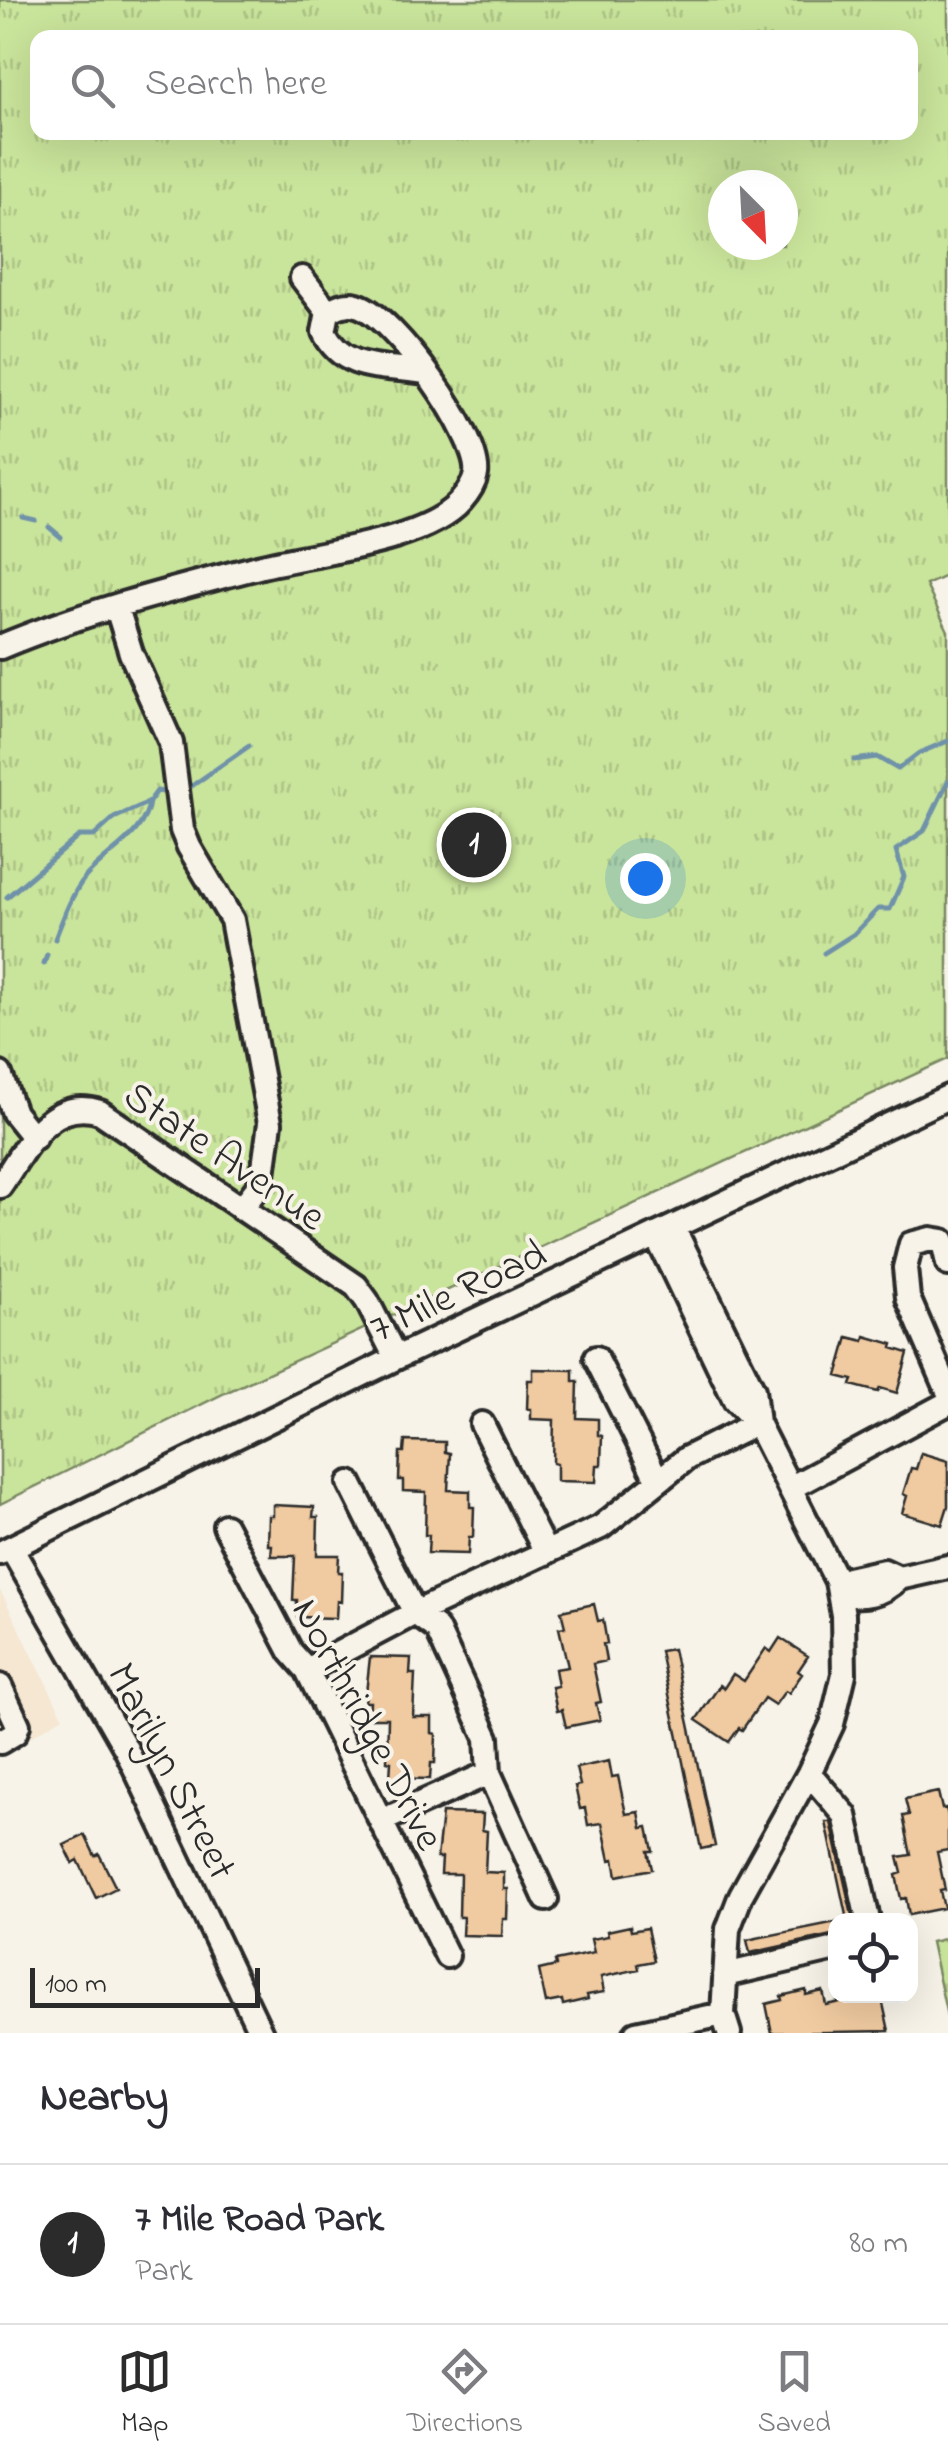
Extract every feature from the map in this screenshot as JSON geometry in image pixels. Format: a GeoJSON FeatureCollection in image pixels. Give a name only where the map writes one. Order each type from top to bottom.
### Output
{"type":"FeatureCollection","features":[{"type":"Feature","properties":{"kind":"street"},"geometry":{"type":"LineString","coordinates":[[302,278],[328,312]]}},
{"type":"Feature","properties":{"kind":"street"},"geometry":{"type":"LineString","coordinates":[[0,648],[116,608],[256,568],[412,531],[437,520],[471,488],[476,472],[466,434],[424,372],[397,335],[372,312],[354,304],[338,305],[328,312],[324,332],[340,356],[366,366],[424,372]]}},
{"type":"Feature","properties":{"kind":"street"},"geometry":{"type":"LineString","coordinates":[[116,608],[131,653],[171,743],[182,830],[232,920],[270,1122],[262,1182],[242,1209]]}},
{"type":"Feature","properties":{"kind":"street"},"geometry":{"type":"LineString","coordinates":[[0,1074],[14,1113],[34,1138]]}},
{"type":"Feature","properties":{"kind":"street","name":"7 Mile Road"},"geometry":{"type":"LineString","coordinates":[[5,1550],[396,1358],[948,1097]]}},
{"type":"Feature","properties":{"kind":"street","name":"State Avenue"},"geometry":{"type":"LineString","coordinates":[[0,1186],[34,1138],[59,1113],[78,1108],[100,1112],[356,1286],[368,1301],[396,1358]]}},
{"type":"Feature","properties":{"kind":"street"},"geometry":{"type":"LineString","coordinates":[[636,2033],[726,2024],[726,1947],[733,1912],[832,1724],[846,1646],[840,1591],[757,1423],[753,1390],[665,1231]]}},
{"type":"Feature","properties":{"kind":"street"},"geometry":{"type":"LineString","coordinates":[[948,1264],[943,1241],[931,1239],[911,1244],[905,1268],[908,1298],[948,1390]]}},
{"type":"Feature","properties":{"kind":"street"},"geometry":{"type":"LineString","coordinates":[[596,1358],[658,1482]]}},
{"type":"Feature","properties":{"kind":"street"},"geometry":{"type":"LineString","coordinates":[[790,1488],[948,1403]]}},
{"type":"Feature","properties":{"kind":"street"},"geometry":{"type":"LineString","coordinates":[[307,1670],[615,1518],[686,1458],[757,1423]]}},
{"type":"Feature","properties":{"kind":"street"},"geometry":{"type":"LineString","coordinates":[[482,1424],[546,1553]]}},
{"type":"Feature","properties":{"kind":"street","name":"Northridge Drive"},"geometry":{"type":"LineString","coordinates":[[350,1483],[415,1614],[437,1629],[454,1665],[488,1738],[489,1774],[546,1899]]}},
{"type":"Feature","properties":{"kind":"street","name":"Northridge Drive"},"geometry":{"type":"LineString","coordinates":[[224,1526],[291,1652],[307,1670],[448,1956]]}},
{"type":"Feature","properties":{"kind":"street","name":"Marilyn Street"},"geometry":{"type":"LineString","coordinates":[[5,1550],[126,1749],[261,2033]]}},
{"type":"Feature","properties":{"kind":"street"},"geometry":{"type":"LineString","coordinates":[[840,1591],[852,1596],[888,1590],[899,1578],[948,1568]]}},
{"type":"Feature","properties":{"kind":"street"},"geometry":{"type":"LineString","coordinates":[[0,1686],[18,1725],[15,1734],[0,1742]]}},
{"type":"Feature","properties":{"kind":"street"},"geometry":{"type":"LineString","coordinates":[[809,1773],[846,1815],[867,1913]]}},
{"type":"Feature","properties":{"kind":"street"},"geometry":{"type":"LineString","coordinates":[[382,1821],[489,1774]]}},
{"type":"Feature","properties":{"kind":"street"},"geometry":{"type":"LineString","coordinates":[[725,1974],[828,1950]]}},
{"type":"Feature","properties":{"kind":"shaded area"},"geometry":{"type":"Polygon","coordinates":[[[0,1590],[63,1717],[0,1756],[0,1590]]]}},
{"type":"Feature","properties":{"kind":"green space"},"geometry":{"type":"Polygon","coordinates":[[[0,0],[948,0],[948,575],[926,585],[948,631],[948,1059],[225,1393],[0,1504],[0,0]]]}},
{"type":"Feature","properties":{"kind":"green space"},"geometry":{"type":"Polygon","coordinates":[[[948,1938],[948,2016],[947,2016],[931,1942],[948,1938]]]}},
{"type":"Feature","properties":{"kind":"building"},"geometry":{"type":"Polygon","coordinates":[[[865,1336],[908,1353],[897,1393],[851,1385],[853,1380],[837,1376],[848,1337],[864,1341],[865,1336]]]}},
{"type":"Feature","properties":{"kind":"building"},"geometry":{"type":"Polygon","coordinates":[[[533,1369],[573,1370],[573,1381],[578,1381],[577,1418],[598,1419],[598,1435],[602,1436],[596,1482],[557,1481],[557,1464],[553,1463],[554,1420],[531,1419],[531,1409],[527,1409],[528,1380],[533,1380],[533,1369]]]}},
{"type":"Feature","properties":{"kind":"building"},"geometry":{"type":"Polygon","coordinates":[[[405,1441],[445,1442],[445,1452],[450,1453],[448,1490],[470,1491],[470,1507],[474,1507],[468,1554],[428,1553],[426,1492],[403,1491],[403,1480],[399,1480],[400,1452],[404,1452],[405,1441]]]}},
{"type":"Feature","properties":{"kind":"building"},"geometry":{"type":"Polygon","coordinates":[[[921,1453],[948,1461],[948,1506],[942,1525],[902,1513],[911,1468],[916,1469],[921,1453]]]}},
{"type":"Feature","properties":{"kind":"building"},"geometry":{"type":"Polygon","coordinates":[[[273,1505],[314,1507],[313,1517],[318,1517],[317,1555],[339,1555],[341,1602],[337,1601],[336,1618],[297,1617],[297,1600],[293,1600],[295,1556],[271,1556],[272,1545],[268,1545],[273,1505]]]}},
{"type":"Feature","properties":{"kind":"building"},"geometry":{"type":"Polygon","coordinates":[[[594,1604],[598,1621],[603,1620],[607,1643],[603,1644],[606,1661],[593,1664],[601,1702],[596,1703],[600,1720],[566,1727],[562,1710],[557,1711],[552,1687],[558,1686],[555,1669],[568,1667],[559,1628],[565,1627],[561,1611],[594,1604]]]}},
{"type":"Feature","properties":{"kind":"building"},"geometry":{"type":"Polygon","coordinates":[[[780,1638],[808,1656],[789,1693],[785,1691],[775,1705],[764,1698],[729,1742],[696,1720],[720,1685],[724,1688],[733,1674],[744,1681],[766,1648],[771,1652],[780,1638]]]}},
{"type":"Feature","properties":{"kind":"building"},"geometry":{"type":"Polygon","coordinates":[[[673,1649],[715,1846],[701,1849],[660,1651],[673,1649]]]}},
{"type":"Feature","properties":{"kind":"building"},"geometry":{"type":"Polygon","coordinates":[[[370,1657],[411,1658],[410,1674],[415,1674],[413,1717],[432,1717],[432,1733],[436,1734],[430,1779],[390,1778],[388,1718],[369,1718],[370,1702],[365,1702],[370,1657]]]}},
{"type":"Feature","properties":{"kind":"building"},"geometry":{"type":"Polygon","coordinates":[[[609,1761],[612,1777],[618,1776],[626,1814],[639,1812],[642,1828],[648,1827],[652,1869],[617,1876],[602,1823],[588,1825],[585,1808],[580,1809],[576,1768],[609,1761]]]}},
{"type":"Feature","properties":{"kind":"building"},"geometry":{"type":"Polygon","coordinates":[[[938,1792],[942,1809],[946,1808],[948,1850],[937,1852],[945,1890],[940,1891],[944,1908],[909,1913],[906,1898],[901,1899],[896,1875],[902,1873],[898,1857],[911,1855],[903,1816],[909,1815],[905,1799],[938,1792]]]}},
{"type":"Feature","properties":{"kind":"building"},"geometry":{"type":"Polygon","coordinates":[[[442,1813],[483,1814],[482,1830],[487,1831],[485,1872],[504,1873],[504,1889],[508,1889],[502,1936],[462,1935],[460,1874],[441,1874],[442,1858],[437,1858],[442,1813]]]}},
{"type":"Feature","properties":{"kind":"building"},"geometry":{"type":"Polygon","coordinates":[[[826,1822],[831,1822],[851,1913],[846,1913],[826,1822]]]}},
{"type":"Feature","properties":{"kind":"building"},"geometry":{"type":"Polygon","coordinates":[[[85,1835],[116,1888],[96,1898],[78,1860],[73,1863],[64,1845],[85,1835]]]}},
{"type":"Feature","properties":{"kind":"building"},"geometry":{"type":"Polygon","coordinates":[[[828,1924],[828,1936],[750,1953],[747,1940],[828,1924]]]}},
{"type":"Feature","properties":{"kind":"building"},"geometry":{"type":"Polygon","coordinates":[[[630,1926],[631,1931],[647,1928],[654,1961],[638,1964],[639,1969],[601,1977],[604,1992],[587,1995],[588,1999],[563,2005],[562,2000],[546,2003],[539,1970],[556,1966],[555,1961],[594,1953],[591,1939],[630,1926]]]}},
{"type":"Feature","properties":{"kind":"building"},"geometry":{"type":"Polygon","coordinates":[[[806,1990],[806,1995],[823,1991],[826,2005],[883,2003],[889,2031],[772,2033],[766,2004],[782,2000],[781,1996],[806,1990]]]}},
{"type":"Feature","properties":{"kind":"waterway"},"geometry":{"type":"LineString","coordinates":[[23,518],[36,521]]}},
{"type":"Feature","properties":{"kind":"waterway"},"geometry":{"type":"LineString","coordinates":[[49,527],[61,537]]}},
{"type":"Feature","properties":{"kind":"waterway"},"geometry":{"type":"LineString","coordinates":[[854,760],[877,757],[898,769],[919,753],[948,741]]}},
{"type":"Feature","properties":{"kind":"waterway"},"geometry":{"type":"LineString","coordinates":[[186,790],[249,746]]}},
{"type":"Feature","properties":{"kind":"waterway"},"geometry":{"type":"LineString","coordinates":[[824,953],[854,934],[878,909],[890,909],[904,877],[896,850],[924,831],[948,781]]}},
{"type":"Feature","properties":{"kind":"waterway"},"geometry":{"type":"LineString","coordinates":[[7,897],[79,836],[94,836],[114,818],[149,802],[157,791],[163,792]]}},
{"type":"Feature","properties":{"kind":"waterway"},"geometry":{"type":"LineString","coordinates":[[55,939],[83,880],[132,835],[149,802]]}},
{"type":"Feature","properties":{"kind":"waterway"},"geometry":{"type":"LineString","coordinates":[[44,964],[47,955]]}},
{"type":"Feature","properties":{"kind":"place","name":"7 Mile Road Park"},"geometry":{"type":"Point","coordinates":[474,845]}}]}
